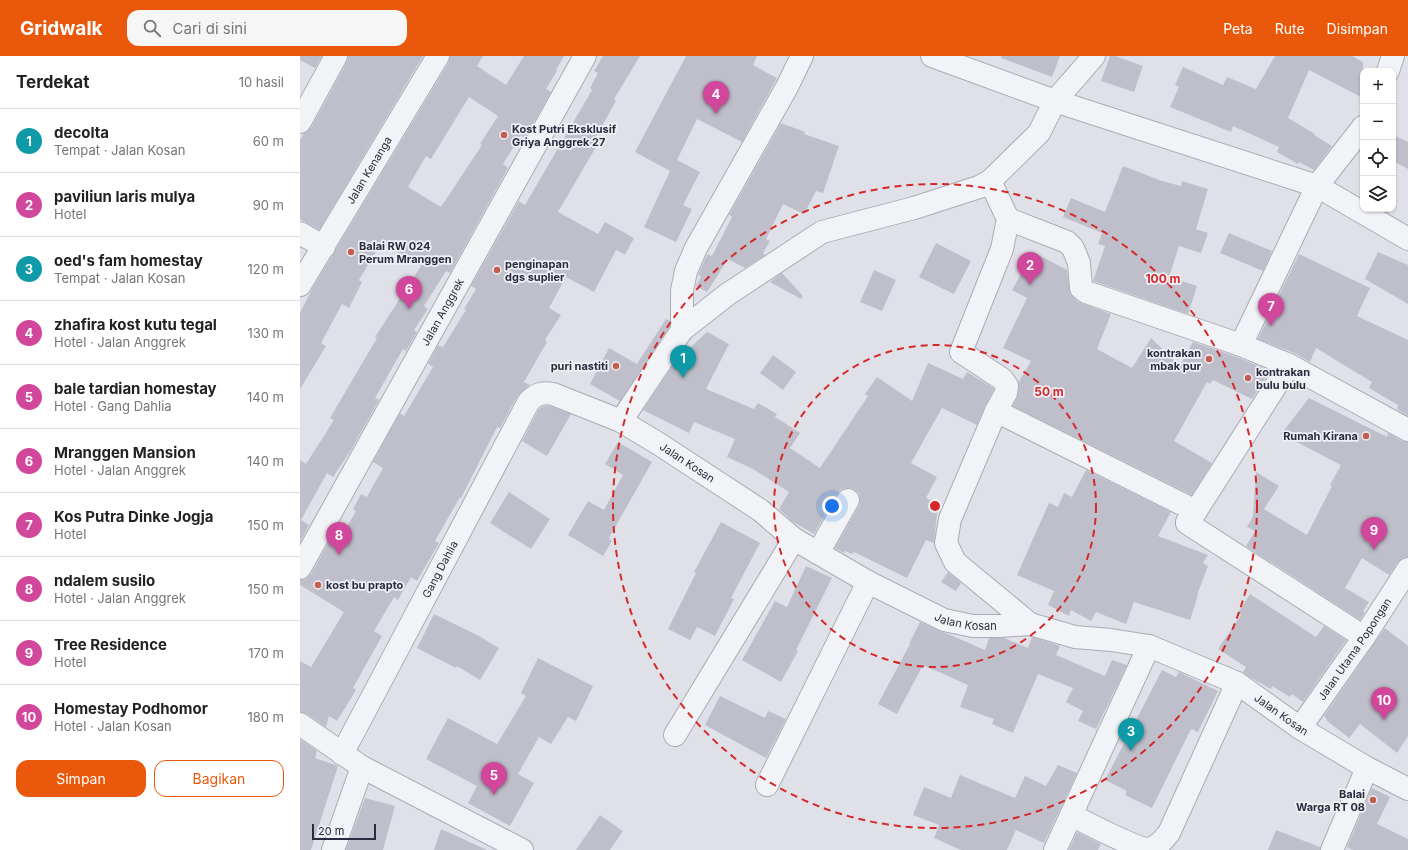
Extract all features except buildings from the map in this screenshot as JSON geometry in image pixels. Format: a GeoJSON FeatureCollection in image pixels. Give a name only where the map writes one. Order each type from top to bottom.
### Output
{"type":"FeatureCollection","features":[{"type":"Feature","properties":{"kind":"street"},"geometry":{"type":"LineString","coordinates":[[300,122],[336,56]]}},
{"type":"Feature","properties":{"kind":"street","name":"Jalan Kenanga"},"geometry":{"type":"LineString","coordinates":[[300,285],[438,56]]}},
{"type":"Feature","properties":{"kind":"street","name":"Jalan Anggrek"},"geometry":{"type":"LineString","coordinates":[[300,568],[585,56]]}},
{"type":"Feature","properties":{"kind":"street"},"geometry":{"type":"LineString","coordinates":[[682,330],[682,291],[686,271],[696,248],[787,87],[802,56]]}},
{"type":"Feature","properties":{"kind":"street"},"geometry":{"type":"LineString","coordinates":[[932,56],[1055,101],[1317,186],[1408,239]]}},
{"type":"Feature","properties":{"kind":"street"},"geometry":{"type":"LineString","coordinates":[[620,421],[682,330],[728,294],[822,232],[914,208],[979,187],[990,181],[1038,133],[1055,101],[1094,56]]}},
{"type":"Feature","properties":{"kind":"street"},"geometry":{"type":"LineString","coordinates":[[1389,68],[1393,56]]}},
{"type":"Feature","properties":{"kind":"street"},"geometry":{"type":"LineString","coordinates":[[1241,345],[1317,186],[1360,131]]}},
{"type":"Feature","properties":{"kind":"street"},"geometry":{"type":"LineString","coordinates":[[990,181],[1008,219],[1002,249],[961,352],[1002,379],[1007,386],[1006,393],[996,411],[950,519],[946,543],[955,562],[1030,624]]}},
{"type":"Feature","properties":{"kind":"street"},"geometry":{"type":"LineString","coordinates":[[1008,219],[1067,242],[1073,248],[1079,263],[1081,288],[1086,292],[1241,345],[1289,365],[1408,430]]}},
{"type":"Feature","properties":{"kind":"street"},"geometry":{"type":"LineString","coordinates":[[300,233],[324,247]]}},
{"type":"Feature","properties":{"kind":"street"},"geometry":{"type":"LineString","coordinates":[[1189,521],[1289,365]]}},
{"type":"Feature","properties":{"kind":"street","name":"Jalan Kosan"},"geometry":{"type":"LineString","coordinates":[[545,393],[553,394],[620,421],[659,444],[760,510],[794,539],[868,582],[944,620],[973,626],[1030,624],[1074,637],[1111,640],[1149,646],[1237,683],[1300,728],[1367,768],[1408,789]]}},
{"type":"Feature","properties":{"kind":"street","name":"Gang Dahlia"},"geometry":{"type":"LineString","coordinates":[[342,754],[529,401],[537,394],[545,393]]}},
{"type":"Feature","properties":{"kind":"street"},"geometry":{"type":"LineString","coordinates":[[996,411],[1189,521],[1364,637]]}},
{"type":"Feature","properties":{"kind":"street"},"geometry":{"type":"LineString","coordinates":[[818,553],[848,500]]}},
{"type":"Feature","properties":{"kind":"street"},"geometry":{"type":"LineString","coordinates":[[675,735],[794,539]]}},
{"type":"Feature","properties":{"kind":"street","name":"Jalan Utama Popongan"},"geometry":{"type":"LineString","coordinates":[[1300,728],[1364,637],[1408,569]]}},
{"type":"Feature","properties":{"kind":"street"},"geometry":{"type":"LineString","coordinates":[[767,785],[868,582]]}},
{"type":"Feature","properties":{"kind":"street"},"geometry":{"type":"LineString","coordinates":[[1055,850],[1149,646]]}},
{"type":"Feature","properties":{"kind":"street"},"geometry":{"type":"LineString","coordinates":[[1071,815],[1137,848],[1150,849],[1161,843],[1169,833],[1237,683]]}},
{"type":"Feature","properties":{"kind":"street"},"geometry":{"type":"LineString","coordinates":[[300,724],[362,767],[522,850]]}},
{"type":"Feature","properties":{"kind":"street"},"geometry":{"type":"LineString","coordinates":[[333,850],[362,767]]}},
{"type":"Feature","properties":{"kind":"street"},"geometry":{"type":"LineString","coordinates":[[1332,850],[1367,768]]}},
{"type":"Feature","properties":{"kind":"place","name":"zhafira kost kutu tegal"},"geometry":{"type":"Point","coordinates":[716,114]}},
{"type":"Feature","properties":{"kind":"place","name":"Kost Putri Eksklusif Griya Anggrek 27"},"geometry":{"type":"Point","coordinates":[504,135]}},
{"type":"Feature","properties":{"kind":"place","name":"Balai RW 024 Perum Mranggen"},"geometry":{"type":"Point","coordinates":[351,252]}},
{"type":"Feature","properties":{"kind":"place","name":"penginapan dgs suplier"},"geometry":{"type":"Point","coordinates":[497,270]}},
{"type":"Feature","properties":{"kind":"place","name":"paviliun laris mulya"},"geometry":{"type":"Point","coordinates":[1030,285]}},
{"type":"Feature","properties":{"kind":"place","name":"Mranggen Mansion"},"geometry":{"type":"Point","coordinates":[409,309]}},
{"type":"Feature","properties":{"kind":"place","name":"Kos Putra Dinke Jogja"},"geometry":{"type":"Point","coordinates":[1271,326]}},
{"type":"Feature","properties":{"kind":"place","name":"kontrakan mbak pur"},"geometry":{"type":"Point","coordinates":[1209,359]}},
{"type":"Feature","properties":{"kind":"place","name":"puri nastiti"},"geometry":{"type":"Point","coordinates":[616,366]}},
{"type":"Feature","properties":{"kind":"place","name":"decolta"},"geometry":{"type":"Point","coordinates":[683,378]}},
{"type":"Feature","properties":{"kind":"place","name":"kontrakan bulu bulu"},"geometry":{"type":"Point","coordinates":[1248,378]}},
{"type":"Feature","properties":{"kind":"place","name":"Rumah Kirana"},"geometry":{"type":"Point","coordinates":[1366,436]}},
{"type":"Feature","properties":{"kind":"place","name":"Tree Residence"},"geometry":{"type":"Point","coordinates":[1374,550]}},
{"type":"Feature","properties":{"kind":"place","name":"ndalem susilo"},"geometry":{"type":"Point","coordinates":[339,555]}},
{"type":"Feature","properties":{"kind":"place","name":"kost bu prapto"},"geometry":{"type":"Point","coordinates":[318,585]}},
{"type":"Feature","properties":{"kind":"place","name":"Homestay Podhomor"},"geometry":{"type":"Point","coordinates":[1384,720]}},
{"type":"Feature","properties":{"kind":"place","name":"oed's fam homestay"},"geometry":{"type":"Point","coordinates":[1131,751]}},
{"type":"Feature","properties":{"kind":"place","name":"bale tardian homestay"},"geometry":{"type":"Point","coordinates":[494,795]}},
{"type":"Feature","properties":{"kind":"place","name":"Balai Warga RT 08"},"geometry":{"type":"Point","coordinates":[1373,800]}}]}
